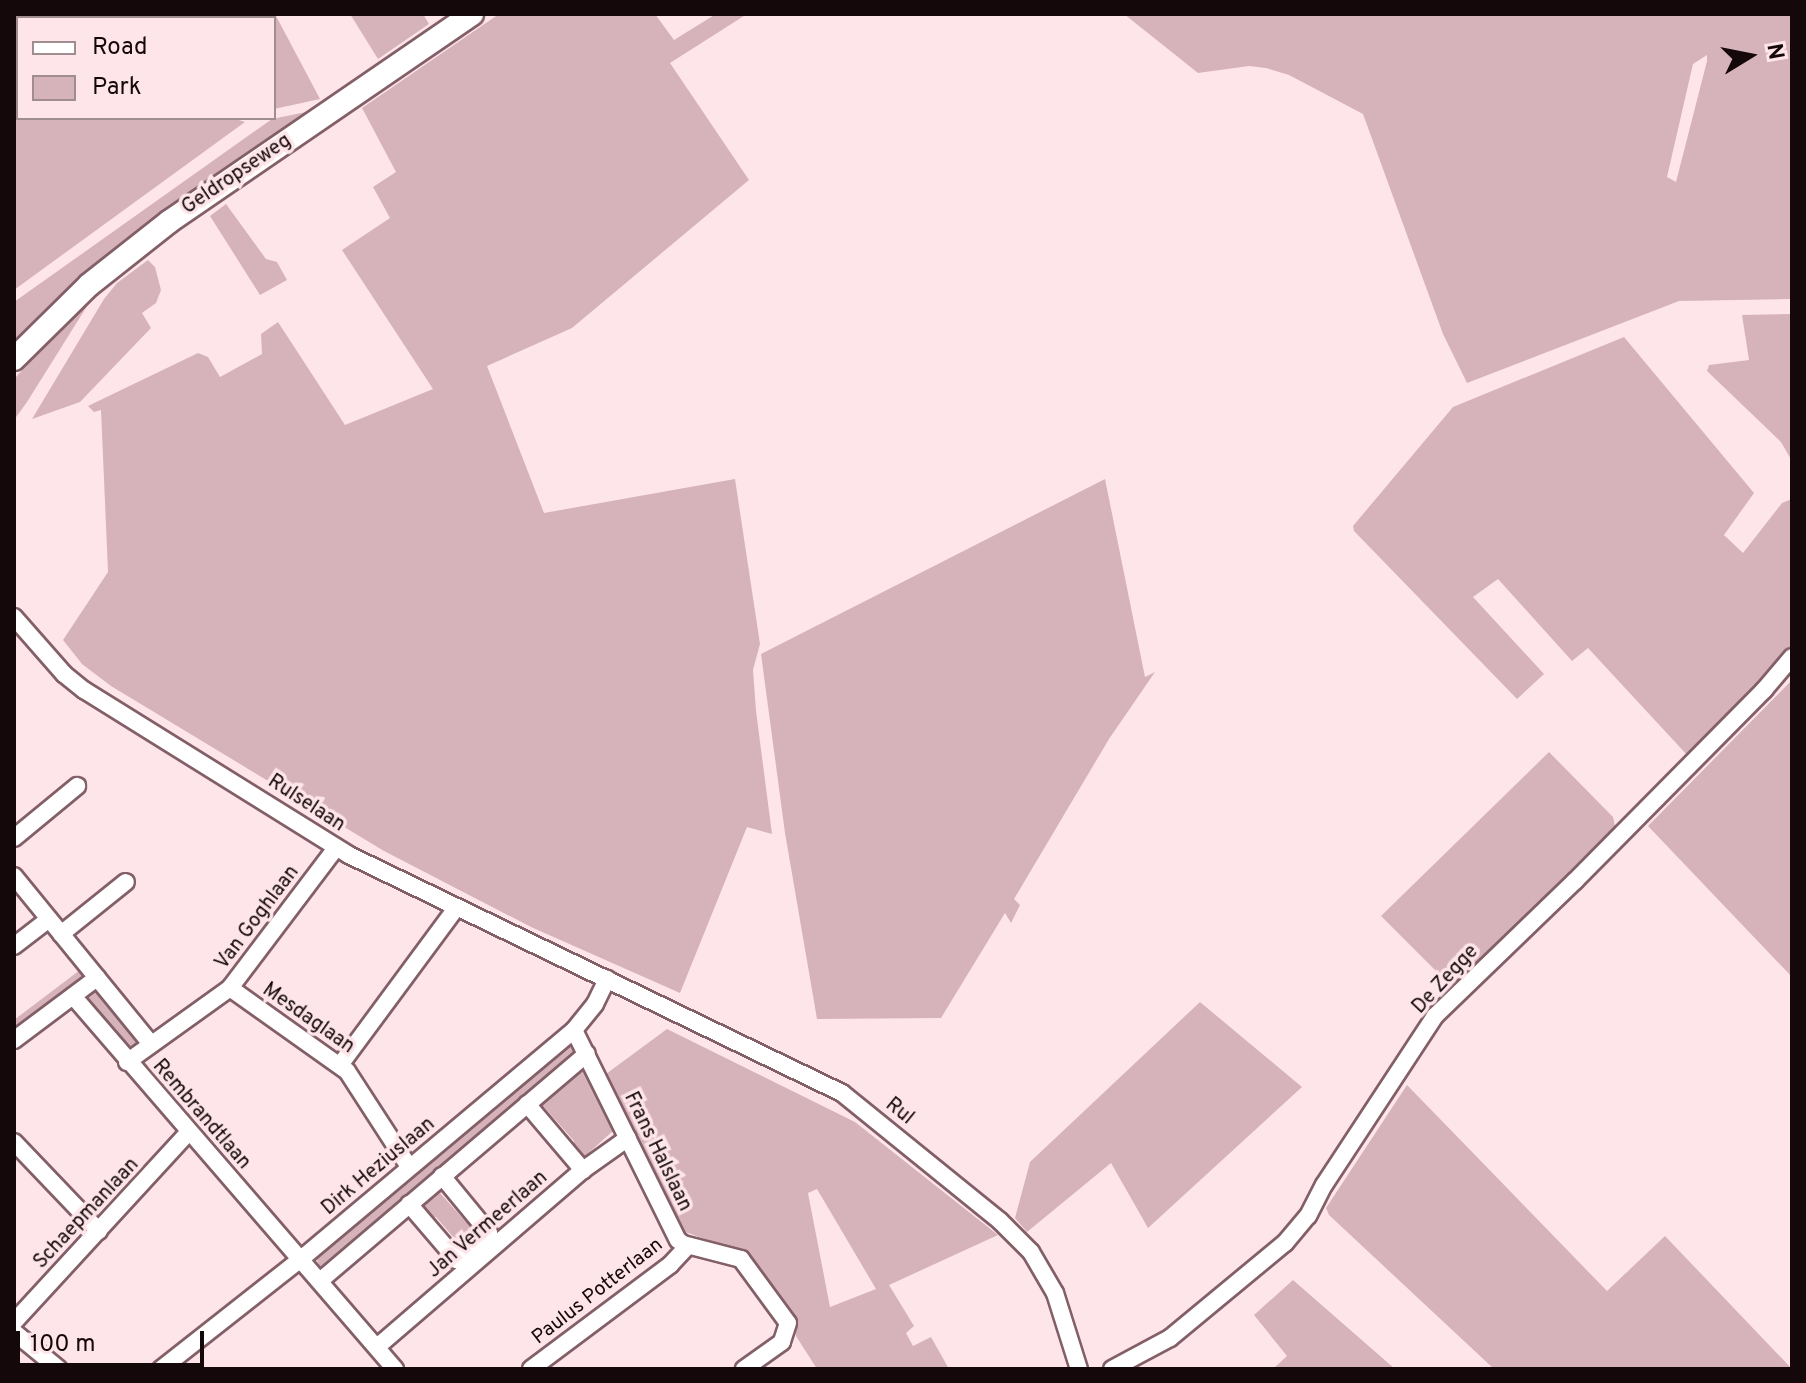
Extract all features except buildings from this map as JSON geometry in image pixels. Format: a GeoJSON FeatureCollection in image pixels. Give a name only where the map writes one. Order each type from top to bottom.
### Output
{"type":"FeatureCollection","features":[{"type":"Feature","properties":{"kind":"main road","name":"Geldropseweg"},"geometry":{"type":"LineString","coordinates":[[15,362],[89,285],[170,221],[472,14]]}},
{"type":"Feature","properties":{"kind":"street","name":"Rulselaan"},"geometry":{"type":"LineString","coordinates":[[14,617],[64,674],[84,690],[336,848],[607,979]]}},
{"type":"Feature","properties":{"kind":"street","name":"De Zegge"},"geometry":{"type":"LineString","coordinates":[[1112,1369],[1170,1338],[1285,1243],[1308,1216],[1324,1185],[1435,1016],[1575,881],[1764,690],[1792,657]]}},
{"type":"Feature","properties":{"kind":"street"},"geometry":{"type":"LineString","coordinates":[[14,838],[77,786]]}},
{"type":"Feature","properties":{"kind":"street","name":"Van Goghlaan"},"geometry":{"type":"LineString","coordinates":[[127,1062],[230,988],[336,848]]}},
{"type":"Feature","properties":{"kind":"street","name":"Rembrandtlaan"},"geometry":{"type":"LineString","coordinates":[[14,876],[151,1044]]}},
{"type":"Feature","properties":{"kind":"street"},"geometry":{"type":"LineString","coordinates":[[61,934],[126,882]]}},
{"type":"Feature","properties":{"kind":"street"},"geometry":{"type":"LineString","coordinates":[[340,1065],[456,908]]}},
{"type":"Feature","properties":{"kind":"street"},"geometry":{"type":"LineString","coordinates":[[14,946],[49,919]]}},
{"type":"Feature","properties":{"kind":"street"},"geometry":{"type":"LineString","coordinates":[[14,1040],[97,978]]}},
{"type":"Feature","properties":{"kind":"street","name":"Dirk Heziuslaan"},"geometry":{"type":"LineString","coordinates":[[161,1369],[301,1259],[574,1030],[595,1004],[607,979]]}},
{"type":"Feature","properties":{"kind":"street","name":"Rul"},"geometry":{"type":"LineString","coordinates":[[607,979],[842,1093],[1000,1221],[1031,1252],[1055,1293],[1079,1369]]}},
{"type":"Feature","properties":{"kind":"street","name":"Mesdaglaan"},"geometry":{"type":"LineString","coordinates":[[230,988],[340,1065],[356,1082],[409,1167]]}},
{"type":"Feature","properties":{"kind":"street","name":"Rembrandtlaan"},"geometry":{"type":"LineString","coordinates":[[73,996],[127,1062],[321,1280],[390,1367]]}},
{"type":"Feature","properties":{"kind":"street","name":"Frans Halslaan"},"geometry":{"type":"LineString","coordinates":[[574,1030],[672,1230],[678,1240],[688,1246]]}},
{"type":"Feature","properties":{"kind":"street"},"geometry":{"type":"LineString","coordinates":[[321,1280],[587,1054]]}},
{"type":"Feature","properties":{"kind":"street"},"geometry":{"type":"LineString","coordinates":[[527,1104],[583,1170]]}},
{"type":"Feature","properties":{"kind":"street","name":"Schaepmanlaan"},"geometry":{"type":"LineString","coordinates":[[14,1322],[189,1132]]}},
{"type":"Feature","properties":{"kind":"street","name":"Jan Vermeerlaan"},"geometry":{"type":"LineString","coordinates":[[377,1347],[583,1170],[628,1138]]}},
{"type":"Feature","properties":{"kind":"street"},"geometry":{"type":"LineString","coordinates":[[14,1142],[99,1231]]}},
{"type":"Feature","properties":{"kind":"street"},"geometry":{"type":"LineString","coordinates":[[409,1204],[457,1260],[489,1233],[442,1176]]}},
{"type":"Feature","properties":{"kind":"street"},"geometry":{"type":"LineString","coordinates":[[688,1246],[741,1259],[785,1317],[789,1329],[782,1342],[744,1369]]}},
{"type":"Feature","properties":{"kind":"street","name":"Paulus Potterlaan"},"geometry":{"type":"LineString","coordinates":[[531,1369],[670,1265],[688,1246]]}},
{"type":"Feature","properties":{"kind":"street"},"geometry":{"type":"LineString","coordinates":[[14,1332],[59,1369]]}},
{"type":"Feature","properties":{"kind":"green space"},"geometry":{"type":"Polygon","coordinates":[[[275,14],[320,99],[276,109],[276,16],[145,16],[275,14]]]}},
{"type":"Feature","properties":{"kind":"green space"},"geometry":{"type":"Polygon","coordinates":[[[350,14],[423,14],[429,24],[378,59],[350,14]]]}},
{"type":"Feature","properties":{"kind":"green space"},"geometry":{"type":"Polygon","coordinates":[[[499,14],[655,14],[674,40],[716,14],[747,14],[670,63],[749,180],[572,328],[487,366],[544,513],[735,479],[760,644],[753,670],[772,834],[747,827],[680,993],[531,927],[384,851],[111,686],[82,664],[63,640],[108,572],[101,410],[94,412],[88,406],[198,353],[208,357],[220,377],[262,354],[261,334],[278,322],[345,425],[433,389],[342,250],[390,218],[373,187],[396,172],[362,108],[499,14]]]}},
{"type":"Feature","properties":{"kind":"green space"},"geometry":{"type":"Polygon","coordinates":[[[1124,14],[1792,14],[1792,299],[1679,301],[1467,383],[1443,334],[1363,114],[1289,75],[1266,68],[1249,66],[1198,73],[1124,14]],[[1707,55],[1693,64],[1667,177],[1676,182],[1707,55]]]}},
{"type":"Feature","properties":{"kind":"green space"},"geometry":{"type":"Polygon","coordinates":[[[16,104],[16,120],[245,122],[14,290],[16,104]]]}},
{"type":"Feature","properties":{"kind":"green space"},"geometry":{"type":"Polygon","coordinates":[[[316,110],[131,237],[69,288],[14,351],[14,302],[276,118],[316,110]]]}},
{"type":"Feature","properties":{"kind":"green space"},"geometry":{"type":"Polygon","coordinates":[[[226,204],[266,259],[277,262],[287,280],[260,295],[210,216],[226,204]]]}},
{"type":"Feature","properties":{"kind":"green space"},"geometry":{"type":"Polygon","coordinates":[[[148,260],[155,267],[161,290],[156,303],[142,313],[151,328],[80,402],[32,419],[104,299],[117,283],[148,260]]]}},
{"type":"Feature","properties":{"kind":"green space"},"geometry":{"type":"Polygon","coordinates":[[[94,295],[27,402],[14,420],[14,379],[94,295]]]}},
{"type":"Feature","properties":{"kind":"green space"},"geometry":{"type":"Polygon","coordinates":[[[1792,314],[1792,461],[1781,442],[1707,371],[1709,365],[1749,360],[1742,315],[1792,314]]]}},
{"type":"Feature","properties":{"kind":"green space"},"geometry":{"type":"Polygon","coordinates":[[[1624,337],[1754,493],[1724,535],[1743,553],[1782,503],[1792,499],[1792,651],[1688,756],[1588,648],[1572,661],[1498,579],[1473,597],[1544,674],[1517,699],[1354,531],[1353,526],[1453,407],[1624,337]]]}},
{"type":"Feature","properties":{"kind":"green space"},"geometry":{"type":"Polygon","coordinates":[[[1105,479],[1145,677],[1155,672],[1109,739],[1014,899],[1020,905],[1011,923],[1005,913],[941,1018],[817,1019],[785,833],[761,654],[1105,479]]]}},
{"type":"Feature","properties":{"kind":"green space"},"geometry":{"type":"Polygon","coordinates":[[[1792,680],[1792,977],[1648,826],[1792,680]]]}},
{"type":"Feature","properties":{"kind":"green space"},"geometry":{"type":"Polygon","coordinates":[[[1549,752],[1613,817],[1615,826],[1455,985],[1449,984],[1381,916],[1549,752]]]}},
{"type":"Feature","properties":{"kind":"green space"},"geometry":{"type":"Polygon","coordinates":[[[80,970],[85,978],[14,1034],[14,1020],[80,970]]]}},
{"type":"Feature","properties":{"kind":"green space"},"geometry":{"type":"Polygon","coordinates":[[[93,989],[97,989],[140,1042],[138,1047],[130,1050],[85,1002],[93,989]]]}},
{"type":"Feature","properties":{"kind":"green space"},"geometry":{"type":"Polygon","coordinates":[[[1200,1002],[1302,1087],[1148,1228],[1111,1163],[1027,1232],[1015,1218],[1030,1162],[1200,1002]]]}},
{"type":"Feature","properties":{"kind":"green space"},"geometry":{"type":"Polygon","coordinates":[[[667,1029],[855,1122],[998,1235],[889,1285],[914,1326],[906,1333],[913,1346],[931,1337],[949,1369],[817,1369],[796,1336],[792,1314],[748,1255],[680,1230],[606,1074],[667,1029]],[[817,1189],[808,1193],[830,1307],[876,1289],[817,1189]]]}},
{"type":"Feature","properties":{"kind":"green space"},"geometry":{"type":"Polygon","coordinates":[[[569,1044],[574,1046],[576,1057],[324,1269],[318,1266],[316,1254],[569,1044]]]}},
{"type":"Feature","properties":{"kind":"green space"},"geometry":{"type":"Polygon","coordinates":[[[583,1070],[614,1130],[584,1157],[573,1149],[574,1141],[544,1107],[542,1113],[539,1107],[583,1070]]]}},
{"type":"Feature","properties":{"kind":"green space"},"geometry":{"type":"Polygon","coordinates":[[[1407,1085],[1607,1291],[1665,1236],[1792,1369],[1494,1369],[1329,1215],[1326,1208],[1407,1085]]]}},
{"type":"Feature","properties":{"kind":"green space"},"geometry":{"type":"Polygon","coordinates":[[[441,1187],[450,1191],[440,1193],[466,1222],[479,1224],[481,1232],[459,1251],[449,1245],[459,1244],[436,1217],[423,1216],[419,1204],[441,1187]]]}},
{"type":"Feature","properties":{"kind":"green space"},"geometry":{"type":"Polygon","coordinates":[[[1293,1280],[1395,1369],[1273,1369],[1287,1356],[1254,1315],[1293,1280]]]}}]}
